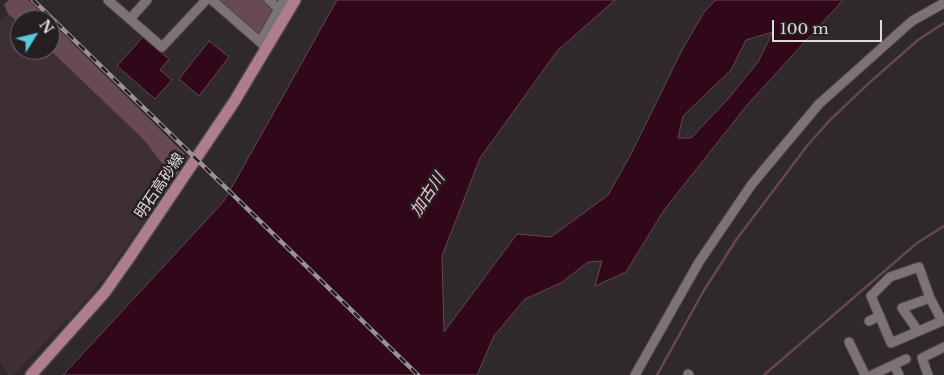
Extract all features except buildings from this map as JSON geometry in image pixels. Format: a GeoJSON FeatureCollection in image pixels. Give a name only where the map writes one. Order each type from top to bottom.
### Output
{"type":"FeatureCollection","features":[{"type":"Feature","properties":{"kind":"main road","name":"明石高砂線"},"geometry":{"type":"LineString","coordinates":[[31,375],[105,292],[139,244],[234,102],[264,45],[295,0]]}},
{"type":"Feature","properties":{"kind":"street"},"geometry":{"type":"LineString","coordinates":[[108,0],[162,48],[206,0]]}},
{"type":"Feature","properties":{"kind":"street"},"geometry":{"type":"LineString","coordinates":[[130,19],[147,0]]}},
{"type":"Feature","properties":{"kind":"street"},"geometry":{"type":"LineString","coordinates":[[212,0],[264,45],[284,0]]}},
{"type":"Feature","properties":{"kind":"street"},"geometry":{"type":"LineString","coordinates":[[270,0],[279,9]]}},
{"type":"Feature","properties":{"kind":"street"},"geometry":{"type":"LineString","coordinates":[[635,375],[699,262],[758,177],[819,104],[912,21],[944,3]]}},
{"type":"Feature","properties":{"kind":"street"},"geometry":{"type":"LineString","coordinates":[[919,267],[930,298],[943,320],[891,343],[880,316],[871,296],[890,277],[919,267]]}},
{"type":"Feature","properties":{"kind":"street"},"geometry":{"type":"LineString","coordinates":[[918,331],[902,308],[930,298]]}},
{"type":"Feature","properties":{"kind":"street"},"geometry":{"type":"LineString","coordinates":[[869,320],[880,316]]}},
{"type":"Feature","properties":{"kind":"street"},"geometry":{"type":"LineString","coordinates":[[848,342],[864,375]]}},
{"type":"Feature","properties":{"kind":"street"},"geometry":{"type":"LineString","coordinates":[[928,375],[922,358],[943,351]]}},
{"type":"Feature","properties":{"kind":"street"},"geometry":{"type":"LineString","coordinates":[[872,375],[906,359]]}},
{"type":"Feature","properties":{"kind":"street"},"geometry":{"type":"LineString","coordinates":[[894,364],[899,375]]}},
{"type":"Feature","properties":{"kind":"shaded area"},"geometry":{"type":"Polygon","coordinates":[[[9,0],[29,0],[39,10],[10,10],[10,16],[4,4],[9,0]]]}},
{"type":"Feature","properties":{"kind":"shaded area"},"geometry":{"type":"Polygon","coordinates":[[[216,0],[263,0],[272,9],[273,13],[261,37],[216,0]]]}},
{"type":"Feature","properties":{"kind":"shaded area"},"geometry":{"type":"Polygon","coordinates":[[[8,14],[10,16],[10,60],[60,60],[144,140],[174,179],[88,299],[13,375],[8,375],[0,361],[0,20],[8,14]]]}},
{"type":"Feature","properties":{"kind":"shaded area"},"geometry":{"type":"Polygon","coordinates":[[[60,31],[188,157],[174,179],[144,140],[60,60],[60,31]]]}},
{"type":"Feature","properties":{"kind":"water","name":"加古川"},"geometry":{"type":"Polygon","coordinates":[[[337,0],[615,0],[558,50],[480,158],[442,256],[444,332],[517,234],[551,237],[608,195],[631,154],[682,50],[704,12],[716,0],[843,0],[748,104],[664,210],[626,272],[595,286],[602,261],[588,262],[561,283],[525,299],[494,336],[477,375],[63,375],[224,201],[337,0]],[[773,32],[746,40],[731,70],[683,116],[678,138],[691,138],[728,99],[758,62],[773,32]]]}},
{"type":"Feature","properties":{"kind":"water"},"geometry":{"type":"Polygon","coordinates":[[[143,37],[169,59],[160,70],[172,80],[155,99],[117,66],[143,37]]]}},
{"type":"Feature","properties":{"kind":"water"},"geometry":{"type":"Polygon","coordinates":[[[209,41],[229,57],[199,96],[179,79],[209,41]]]}},
{"type":"Feature","properties":{"kind":"waterway"},"geometry":{"type":"LineString","coordinates":[[657,375],[703,292],[736,240],[807,146],[829,121],[869,83],[918,40],[944,23]]}},
{"type":"Feature","properties":{"kind":"waterway"},"geometry":{"type":"LineString","coordinates":[[764,375],[917,243],[944,226]]}},
{"type":"Feature","properties":{"kind":"railway"},"geometry":{"type":"LineString","coordinates":[[33,0],[418,375]]}}]}
